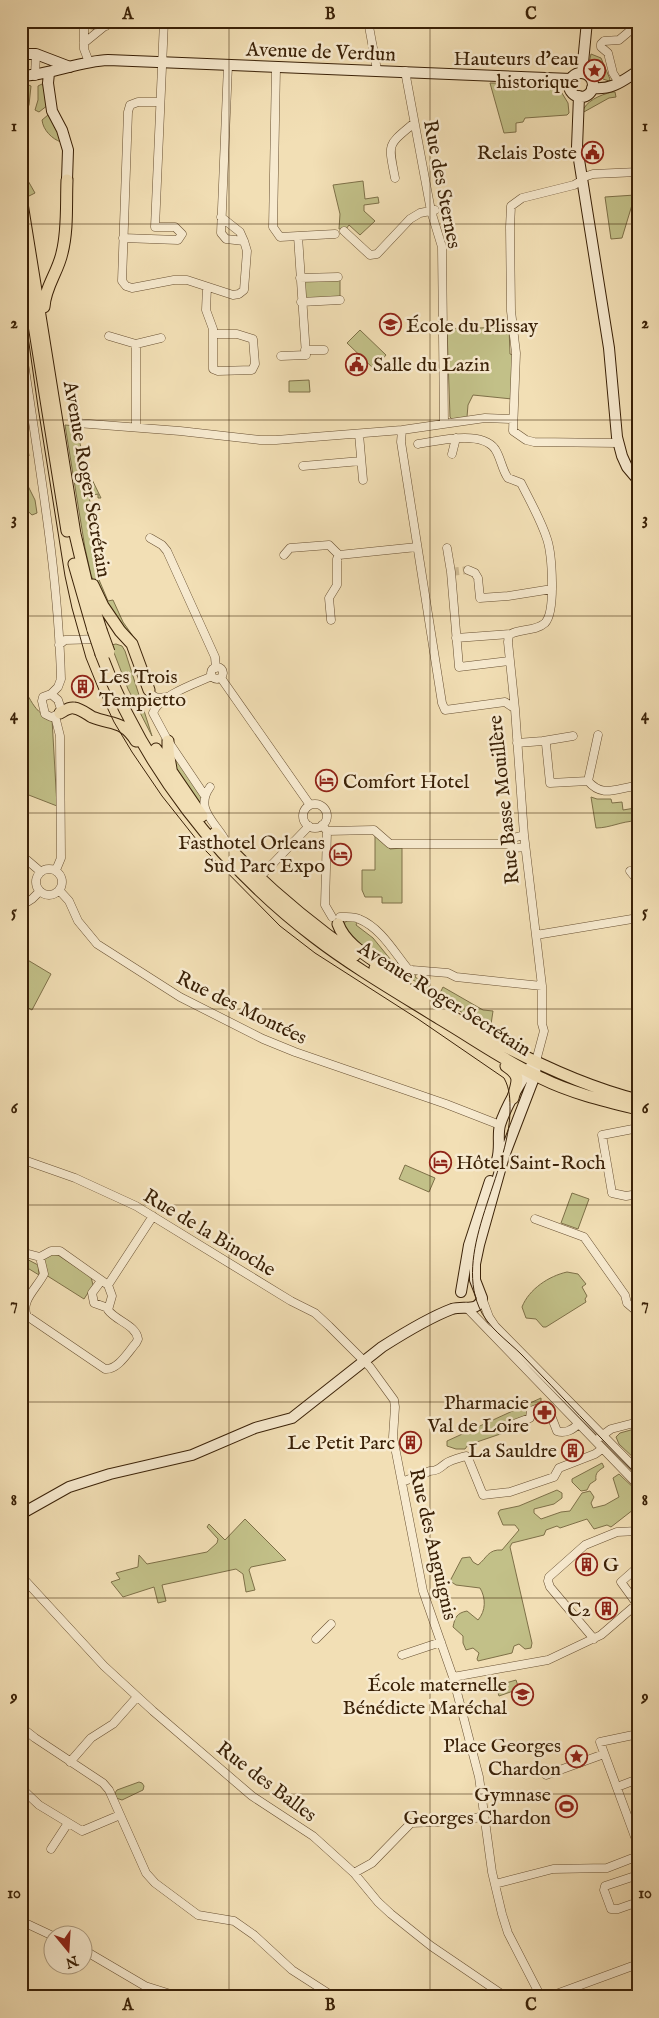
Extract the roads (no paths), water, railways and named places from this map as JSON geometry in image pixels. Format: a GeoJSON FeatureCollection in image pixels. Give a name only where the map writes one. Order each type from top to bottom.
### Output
{"type":"FeatureCollection","features":[{"type":"Feature","properties":{"kind":"main road"},"geometry":{"type":"LineString","coordinates":[[43,329],[46,292],[62,255],[65,241],[67,180]]}},
{"type":"Feature","properties":{"kind":"main road","name":"Avenue Roger Secrétain"},"geometry":{"type":"LineString","coordinates":[[21,197],[75,534],[97,630]]}},
{"type":"Feature","properties":{"kind":"main road","name":"Avenue Roger Secrétain"},"geometry":{"type":"LineString","coordinates":[[21,244],[62,508],[78,582],[135,727],[159,768],[194,818],[225,856],[300,916],[354,955],[478,1036],[576,1092],[637,1103]]}},
{"type":"Feature","properties":{"kind":"main road"},"geometry":{"type":"LineString","coordinates":[[59,427],[73,503],[90,576],[103,606],[120,631],[132,644],[149,690]]}},
{"type":"Feature","properties":{"kind":"main road","name":"Avenue Roger Secrétain"},"geometry":{"type":"LineString","coordinates":[[105,653],[143,728],[162,759],[172,770],[195,807],[232,850],[255,881],[315,938],[403,996],[442,1019],[478,1036]]}},
{"type":"Feature","properties":{"kind":"main road"},"geometry":{"type":"LineString","coordinates":[[57,715],[67,709],[74,708],[92,717],[114,722],[125,728],[170,791],[194,818]]}},
{"type":"Feature","properties":{"kind":"main road"},"geometry":{"type":"LineString","coordinates":[[168,741],[172,770]]}},
{"type":"Feature","properties":{"kind":"main road"},"geometry":{"type":"LineString","coordinates":[[336,919],[341,934],[353,944],[404,981],[461,1016],[478,1036]]}},
{"type":"Feature","properties":{"kind":"main road"},"geometry":{"type":"LineString","coordinates":[[442,1019],[515,1073],[518,1082],[513,1098]]}},
{"type":"Feature","properties":{"kind":"street"},"geometry":{"type":"LineString","coordinates":[[155,240],[164,21]]}},
{"type":"Feature","properties":{"kind":"street"},"geometry":{"type":"LineString","coordinates":[[368,21],[377,70]]}},
{"type":"Feature","properties":{"kind":"street"},"geometry":{"type":"LineString","coordinates":[[582,73],[587,21]]}},
{"type":"Feature","properties":{"kind":"street"},"geometry":{"type":"LineString","coordinates":[[89,62],[84,44],[84,23],[108,24]]}},
{"type":"Feature","properties":{"kind":"street"},"geometry":{"type":"LineString","coordinates":[[84,44],[108,24]]}},
{"type":"Feature","properties":{"kind":"street"},"geometry":{"type":"LineString","coordinates":[[619,83],[613,72],[608,54],[601,47],[601,44],[604,41],[620,40],[638,24]]}},
{"type":"Feature","properties":{"kind":"street"},"geometry":{"type":"LineString","coordinates":[[21,54],[36,54],[71,67]]}},
{"type":"Feature","properties":{"kind":"street"},"geometry":{"type":"LineString","coordinates":[[35,76],[36,54]]}},
{"type":"Feature","properties":{"kind":"street","name":"Avenue de Verdun"},"geometry":{"type":"LineString","coordinates":[[21,76],[35,76],[89,62],[108,60],[570,79]]}},
{"type":"Feature","properties":{"kind":"street"},"geometry":{"type":"LineString","coordinates":[[228,65],[221,233],[226,239],[244,241]]}},
{"type":"Feature","properties":{"kind":"street"},"geometry":{"type":"LineString","coordinates":[[276,68],[273,227],[280,237],[335,234]]}},
{"type":"Feature","properties":{"kind":"street","name":"Rue des Sternes"},"geometry":{"type":"LineString","coordinates":[[405,71],[414,123],[442,248],[444,423]]}},
{"type":"Feature","properties":{"kind":"street"},"geometry":{"type":"LineString","coordinates":[[592,88],[607,89],[638,71]]}},
{"type":"Feature","properties":{"kind":"street"},"geometry":{"type":"LineString","coordinates":[[49,73],[48,83],[52,111],[62,130],[68,150],[67,180]]}},
{"type":"Feature","properties":{"kind":"street"},"geometry":{"type":"LineString","coordinates":[[582,73],[590,78],[592,88],[587,94],[580,96],[570,90],[570,79],[575,74],[582,73]]}},
{"type":"Feature","properties":{"kind":"street"},"geometry":{"type":"LineString","coordinates":[[580,96],[577,147],[609,348],[618,443],[627,467],[638,480]]}},
{"type":"Feature","properties":{"kind":"street"},"geometry":{"type":"LineString","coordinates":[[160,102],[138,102],[130,105],[128,112],[122,281],[126,286],[132,288],[174,280],[187,280],[207,287],[239,294],[244,290],[247,251],[240,232],[221,217]]}},
{"type":"Feature","properties":{"kind":"street"},"geometry":{"type":"LineString","coordinates":[[395,178],[390,150],[398,137],[414,123]]}},
{"type":"Feature","properties":{"kind":"street"},"geometry":{"type":"LineString","coordinates":[[618,443],[534,442],[515,434],[513,431],[516,353],[511,311],[510,227],[512,206],[522,198],[573,186],[593,174],[638,172]]}},
{"type":"Feature","properties":{"kind":"street"},"geometry":{"type":"LineString","coordinates":[[344,231],[370,255],[377,254],[410,219],[420,213],[433,210]]}},
{"type":"Feature","properties":{"kind":"street"},"geometry":{"type":"LineString","coordinates":[[123,238],[178,240],[182,234],[175,227],[155,227]]}},
{"type":"Feature","properties":{"kind":"street"},"geometry":{"type":"LineString","coordinates":[[281,356],[306,355],[298,236]]}},
{"type":"Feature","properties":{"kind":"street"},"geometry":{"type":"LineString","coordinates":[[300,278],[338,277]]}},
{"type":"Feature","properties":{"kind":"street"},"geometry":{"type":"LineString","coordinates":[[207,287],[206,310],[213,334],[213,368],[218,371],[252,370],[255,364],[254,339],[237,334],[213,334]]}},
{"type":"Feature","properties":{"kind":"street"},"geometry":{"type":"LineString","coordinates":[[301,302],[340,300]]}},
{"type":"Feature","properties":{"kind":"street"},"geometry":{"type":"LineString","coordinates":[[109,336],[136,344],[160,338]]}},
{"type":"Feature","properties":{"kind":"street"},"geometry":{"type":"LineString","coordinates":[[21,342],[47,518],[56,599],[61,679],[58,687],[51,694],[43,698],[42,701],[45,714],[48,716],[57,715]]}},
{"type":"Feature","properties":{"kind":"street"},"geometry":{"type":"LineString","coordinates":[[136,344],[136,427]]}},
{"type":"Feature","properties":{"kind":"street"},"geometry":{"type":"LineString","coordinates":[[305,350],[324,350]]}},
{"type":"Feature","properties":{"kind":"street"},"geometry":{"type":"LineString","coordinates":[[74,416],[76,423],[136,427],[260,440],[402,430],[485,418],[513,419]]}},
{"type":"Feature","properties":{"kind":"street"},"geometry":{"type":"LineString","coordinates":[[401,442],[402,437],[407,434],[442,428],[444,423]]}},
{"type":"Feature","properties":{"kind":"street","name":"Rue Basse Mouillère"},"geometry":{"type":"LineString","coordinates":[[402,430],[401,442],[417,547],[440,690],[445,710],[505,702],[514,708],[525,848],[542,986],[544,1031],[479,1245],[475,1276],[481,1294]]}},
{"type":"Feature","properties":{"kind":"street"},"geometry":{"type":"LineString","coordinates":[[359,434],[363,480]]}},
{"type":"Feature","properties":{"kind":"street"},"geometry":{"type":"LineString","coordinates":[[452,454],[456,438]]}},
{"type":"Feature","properties":{"kind":"street"},"geometry":{"type":"LineString","coordinates":[[418,444],[456,438],[466,438],[490,444],[496,451],[508,478],[520,483],[548,541],[552,589],[551,611],[545,623],[533,629],[511,634],[456,638]]}},
{"type":"Feature","properties":{"kind":"street"},"geometry":{"type":"LineString","coordinates":[[304,466],[361,461]]}},
{"type":"Feature","properties":{"kind":"street"},"geometry":{"type":"LineString","coordinates":[[150,538],[162,545],[167,551],[215,657],[216,668]]}},
{"type":"Feature","properties":{"kind":"street"},"geometry":{"type":"LineString","coordinates":[[284,555],[290,548],[328,545],[339,555],[417,547]]}},
{"type":"Feature","properties":{"kind":"street"},"geometry":{"type":"LineString","coordinates":[[447,548],[451,572],[459,667],[509,661]]}},
{"type":"Feature","properties":{"kind":"street"},"geometry":{"type":"LineString","coordinates":[[331,620],[329,598],[337,585],[337,559],[339,555]]}},
{"type":"Feature","properties":{"kind":"street"},"geometry":{"type":"LineString","coordinates":[[468,570],[475,573],[478,578],[480,598],[552,589]]}},
{"type":"Feature","properties":{"kind":"street"},"geometry":{"type":"LineString","coordinates":[[511,634],[508,642],[514,708]]}},
{"type":"Feature","properties":{"kind":"street"},"geometry":{"type":"LineString","coordinates":[[59,645],[65,640],[110,639]]}},
{"type":"Feature","properties":{"kind":"street"},"geometry":{"type":"LineString","coordinates":[[212,676],[212,671],[216,668]]}},
{"type":"Feature","properties":{"kind":"street"},"geometry":{"type":"LineString","coordinates":[[216,668],[223,671],[221,678]]}},
{"type":"Feature","properties":{"kind":"street"},"geometry":{"type":"LineString","coordinates":[[149,690],[151,695],[156,698],[168,696],[212,676]]}},
{"type":"Feature","properties":{"kind":"street"},"geometry":{"type":"LineString","coordinates":[[212,676],[216,679],[221,678]]}},
{"type":"Feature","properties":{"kind":"street"},"geometry":{"type":"LineString","coordinates":[[221,678],[310,805]]}},
{"type":"Feature","properties":{"kind":"street"},"geometry":{"type":"LineString","coordinates":[[51,694],[58,700],[61,709],[57,715],[60,736],[61,858],[56,870]]}},
{"type":"Feature","properties":{"kind":"street","name":"Avenue Roger Secrétain"},"geometry":{"type":"LineString","coordinates":[[168,696],[156,705],[153,713],[168,741],[205,796],[205,810],[232,850]]}},
{"type":"Feature","properties":{"kind":"street"},"geometry":{"type":"LineString","coordinates":[[588,781],[598,735]]}},
{"type":"Feature","properties":{"kind":"street"},"geometry":{"type":"LineString","coordinates":[[517,743],[574,736]]}},
{"type":"Feature","properties":{"kind":"street"},"geometry":{"type":"LineString","coordinates":[[543,741],[546,744],[550,783],[588,781]]}},
{"type":"Feature","properties":{"kind":"street"},"geometry":{"type":"LineString","coordinates":[[588,781],[596,790],[603,791],[638,786]]}},
{"type":"Feature","properties":{"kind":"street"},"geometry":{"type":"LineString","coordinates":[[205,796],[210,787]]}},
{"type":"Feature","properties":{"kind":"street"},"geometry":{"type":"LineString","coordinates":[[525,848],[515,848],[508,844],[390,844],[374,830],[325,828],[315,828],[309,826],[303,818],[304,810],[310,805],[319,805],[325,810],[326,818],[325,828],[325,905],[336,919],[361,919],[385,939],[408,969],[448,973],[456,977],[542,986]]}},
{"type":"Feature","properties":{"kind":"street"},"geometry":{"type":"LineString","coordinates":[[255,881],[309,826]]}},
{"type":"Feature","properties":{"kind":"street"},"geometry":{"type":"LineString","coordinates":[[508,844],[513,838],[524,835]]}},
{"type":"Feature","properties":{"kind":"street"},"geometry":{"type":"LineString","coordinates":[[21,855],[40,872]]}},
{"type":"Feature","properties":{"kind":"street"},"geometry":{"type":"LineString","coordinates":[[48,869],[56,870],[62,879],[59,890],[48,894],[40,891],[36,884],[40,872],[48,869]]}},
{"type":"Feature","properties":{"kind":"street"},"geometry":{"type":"LineString","coordinates":[[630,871],[638,881]]}},
{"type":"Feature","properties":{"kind":"street","name":"Rue des Montées"},"geometry":{"type":"LineString","coordinates":[[59,890],[68,901],[78,921],[97,944],[180,997],[288,1050],[446,1104],[500,1125]]}},
{"type":"Feature","properties":{"kind":"street"},"geometry":{"type":"LineString","coordinates":[[21,906],[40,891]]}},
{"type":"Feature","properties":{"kind":"street"},"geometry":{"type":"LineString","coordinates":[[536,935],[638,918]]}},
{"type":"Feature","properties":{"kind":"street","name":"Rue Basse Mouillère"},"geometry":{"type":"LineString","coordinates":[[461,1293],[469,1245],[499,1154],[500,1125],[513,1098],[533,1069]]}},
{"type":"Feature","properties":{"kind":"street"},"geometry":{"type":"LineString","coordinates":[[500,1125],[514,1127]]}},
{"type":"Feature","properties":{"kind":"street"},"geometry":{"type":"LineString","coordinates":[[634,1195],[612,1193],[602,1135],[633,1129],[638,1132]]}},
{"type":"Feature","properties":{"kind":"street","name":"Rue de la Binoche"},"geometry":{"type":"LineString","coordinates":[[21,1159],[75,1178],[136,1206],[153,1216],[315,1313],[364,1362]]}},
{"type":"Feature","properties":{"kind":"street"},"geometry":{"type":"LineString","coordinates":[[108,1308],[94,1304],[92,1293],[105,1283],[153,1216]]}},
{"type":"Feature","properties":{"kind":"street"},"geometry":{"type":"LineString","coordinates":[[536,1220],[584,1237],[625,1295],[627,1303],[634,1309],[638,1309]]}},
{"type":"Feature","properties":{"kind":"street"},"geometry":{"type":"LineString","coordinates":[[21,1252],[40,1257],[51,1251],[60,1251],[105,1283],[112,1296],[108,1308],[111,1314],[135,1331],[140,1339],[114,1368],[105,1369],[27,1316],[24,1304],[44,1274],[40,1257]]}},
{"type":"Feature","properties":{"kind":"street"},"geometry":{"type":"LineString","coordinates":[[441,1314],[461,1293],[470,1286],[475,1287],[481,1294],[489,1317],[495,1326],[638,1471]]}},
{"type":"Feature","properties":{"kind":"street"},"geometry":{"type":"LineString","coordinates":[[461,1293],[461,1302],[638,1485]]}},
{"type":"Feature","properties":{"kind":"street"},"geometry":{"type":"LineString","coordinates":[[21,1514],[76,1485],[110,1474],[192,1455],[255,1428],[292,1418],[395,1338],[441,1314],[458,1308],[476,1307],[480,1304],[481,1294]]}},
{"type":"Feature","properties":{"kind":"street","name":"Rue des Anguignis"},"geometry":{"type":"LineString","coordinates":[[364,1362],[394,1400],[393,1437],[424,1591],[436,1630],[442,1642],[479,1777],[495,1884],[508,1933],[541,1997]]}},
{"type":"Feature","properties":{"kind":"street"},"geometry":{"type":"LineString","coordinates":[[514,1424],[530,1418],[533,1410],[544,1406],[548,1408],[557,1431],[572,1430],[578,1424]]}},
{"type":"Feature","properties":{"kind":"street"},"geometry":{"type":"LineString","coordinates":[[596,1442],[611,1429],[638,1422]]}},
{"type":"Feature","properties":{"kind":"street"},"geometry":{"type":"LineString","coordinates":[[402,1482],[442,1468],[444,1464],[466,1456],[482,1494],[510,1492],[554,1477],[559,1468],[595,1454],[602,1449]]}},
{"type":"Feature","properties":{"kind":"street"},"geometry":{"type":"LineString","coordinates":[[594,1639],[550,1587],[549,1577],[585,1545],[617,1532],[638,1531]]}},
{"type":"Feature","properties":{"kind":"street"},"geometry":{"type":"LineString","coordinates":[[452,1677],[548,1660],[601,1635],[637,1604],[621,1582],[638,1567]]}},
{"type":"Feature","properties":{"kind":"street","name":"Rue des Balles"},"geometry":{"type":"LineString","coordinates":[[21,1576],[104,1666],[137,1697],[252,1796],[313,1836],[354,1873],[378,1902],[391,1914],[431,1946],[506,1997]]}},
{"type":"Feature","properties":{"kind":"street"},"geometry":{"type":"LineString","coordinates":[[316,1639],[332,1624]]}},
{"type":"Feature","properties":{"kind":"street"},"geometry":{"type":"LineString","coordinates":[[402,1655],[442,1642]]}},
{"type":"Feature","properties":{"kind":"street"},"geometry":{"type":"LineString","coordinates":[[70,1762],[91,1738],[113,1724],[137,1697]]}},
{"type":"Feature","properties":{"kind":"street"},"geometry":{"type":"LineString","coordinates":[[21,1727],[103,1783],[110,1790],[146,1873],[155,1883],[198,1915],[234,1921],[254,1935],[292,1970],[334,1997]]}},
{"type":"Feature","properties":{"kind":"street"},"geometry":{"type":"LineString","coordinates":[[638,1734],[600,1742],[638,1845]]}},
{"type":"Feature","properties":{"kind":"street"},"geometry":{"type":"LineString","coordinates":[[546,1775],[604,1754]]}},
{"type":"Feature","properties":{"kind":"street"},"geometry":{"type":"LineString","coordinates":[[617,1786],[638,1779]]}},
{"type":"Feature","properties":{"kind":"street"},"geometry":{"type":"LineString","coordinates":[[21,1788],[39,1805],[82,1831],[120,1815]]}},
{"type":"Feature","properties":{"kind":"street"},"geometry":{"type":"LineString","coordinates":[[354,1873],[372,1863],[411,1823],[462,1822],[484,1816]]}},
{"type":"Feature","properties":{"kind":"street"},"geometry":{"type":"LineString","coordinates":[[51,1849],[68,1823]]}},
{"type":"Feature","properties":{"kind":"street"},"geometry":{"type":"LineString","coordinates":[[495,1884],[553,1869],[607,1868],[638,1856]]}},
{"type":"Feature","properties":{"kind":"street"},"geometry":{"type":"LineString","coordinates":[[638,1875],[605,1886],[604,1890],[611,1909],[618,1910],[638,1902]]}},
{"type":"Feature","properties":{"kind":"street"},"geometry":{"type":"LineString","coordinates":[[21,1921],[42,1931]]}},
{"type":"Feature","properties":{"kind":"street"},"geometry":{"type":"LineString","coordinates":[[92,1955],[145,1986],[180,1997]]}},
{"type":"Feature","properties":{"kind":"street"},"geometry":{"type":"LineString","coordinates":[[548,1997],[638,1964]]}},
{"type":"Feature","properties":{"kind":"tunnel"},"geometry":{"type":"LineString","coordinates":[[451,572],[468,570]]}},
{"type":"Feature","properties":{"kind":"tram line"},"geometry":{"type":"LineString","coordinates":[[21,287],[65,576],[86,658],[114,722],[162,796],[204,849],[280,926],[315,953],[418,1019],[504,1078],[510,1098],[507,1135],[485,1210],[473,1261],[473,1284],[479,1307],[492,1327],[522,1355],[638,1476]]}},
{"type":"Feature","properties":{"kind":"place","name":"Hauteurs d'eau historique"},"geometry":{"type":"Point","coordinates":[595,70]}},
{"type":"Feature","properties":{"kind":"place","name":"Relais Poste"},"geometry":{"type":"Point","coordinates":[593,152]}},
{"type":"Feature","properties":{"kind":"place","name":"École du Plissay"},"geometry":{"type":"Point","coordinates":[390,325]}},
{"type":"Feature","properties":{"kind":"place","name":"Salle du Lazin"},"geometry":{"type":"Point","coordinates":[357,364]}},
{"type":"Feature","properties":{"kind":"place","name":"Les Trois Tempietto"},"geometry":{"type":"Point","coordinates":[83,687]}},
{"type":"Feature","properties":{"kind":"place","name":"Comfort Hotel"},"geometry":{"type":"Point","coordinates":[327,781]}},
{"type":"Feature","properties":{"kind":"place","name":"Fasthotel Orleans Sud Parc Expo"},"geometry":{"type":"Point","coordinates":[341,854]}},
{"type":"Feature","properties":{"kind":"place","name":"Hôtel Saint-Roch"},"geometry":{"type":"Point","coordinates":[440,1162]}},
{"type":"Feature","properties":{"kind":"place","name":"Pharmacie Val de Loire"},"geometry":{"type":"Point","coordinates":[545,1413]}},
{"type":"Feature","properties":{"kind":"place","name":"Le Petit Parc"},"geometry":{"type":"Point","coordinates":[411,1442]}},
{"type":"Feature","properties":{"kind":"place","name":"La Sauldre"},"geometry":{"type":"Point","coordinates":[573,1450]}},
{"type":"Feature","properties":{"kind":"place","name":"G"},"geometry":{"type":"Point","coordinates":[587,1564]}},
{"type":"Feature","properties":{"kind":"place","name":"C2"},"geometry":{"type":"Point","coordinates":[607,1609]}},
{"type":"Feature","properties":{"kind":"place","name":"École maternelle Bénédicte Maréchal"},"geometry":{"type":"Point","coordinates":[523,1695]}},
{"type":"Feature","properties":{"kind":"place","name":"Place Georges Chardon"},"geometry":{"type":"Point","coordinates":[577,1757]}},
{"type":"Feature","properties":{"kind":"place","name":"Gymnase Georges Chardon"},"geometry":{"type":"Point","coordinates":[567,1806]}}]}
